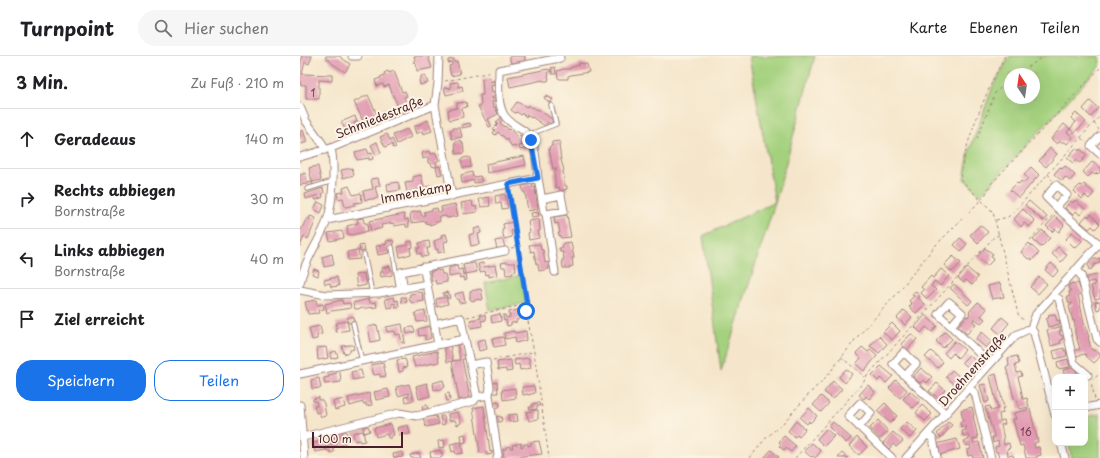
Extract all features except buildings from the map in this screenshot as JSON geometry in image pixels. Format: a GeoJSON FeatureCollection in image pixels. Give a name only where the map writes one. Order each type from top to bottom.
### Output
{"type":"FeatureCollection","features":[{"type":"Feature","properties":{"kind":"street"},"geometry":{"type":"LineString","coordinates":[[352,56],[358,56]]}},
{"type":"Feature","properties":{"kind":"street"},"geometry":{"type":"LineString","coordinates":[[439,56],[435,106],[452,196]]}},
{"type":"Feature","properties":{"kind":"street"},"geometry":{"type":"LineString","coordinates":[[555,272],[534,149],[528,135],[509,121],[504,115],[501,107],[499,70],[560,58],[560,56]]}},
{"type":"Feature","properties":{"kind":"street","name":"Schmiedestraße"},"geometry":{"type":"LineString","coordinates":[[300,157],[328,149],[435,106]]}},
{"type":"Feature","properties":{"kind":"street"},"geometry":{"type":"LineString","coordinates":[[300,107],[306,121],[328,149],[334,161],[333,180],[327,220],[302,272],[300,283]]}},
{"type":"Feature","properties":{"kind":"street"},"geometry":{"type":"LineString","coordinates":[[1100,136],[1091,146],[1100,154]]}},
{"type":"Feature","properties":{"kind":"street","name":"Immenkamp"},"geometry":{"type":"LineString","coordinates":[[327,220],[538,178]]}},
{"type":"Feature","properties":{"kind":"street"},"geometry":{"type":"LineString","coordinates":[[542,199],[561,195],[564,211],[546,214]]}},
{"type":"Feature","properties":{"kind":"street"},"geometry":{"type":"LineString","coordinates":[[1054,410],[1034,333],[1031,328],[1036,314],[1099,244],[1058,208]]}},
{"type":"Feature","properties":{"kind":"street"},"geometry":{"type":"LineString","coordinates":[[401,289],[400,272],[505,251]]}},
{"type":"Feature","properties":{"kind":"street"},"geometry":{"type":"LineString","coordinates":[[423,267],[438,344]]}},
{"type":"Feature","properties":{"kind":"street"},"geometry":{"type":"LineString","coordinates":[[1076,270],[1081,275],[1097,339],[1100,342]]}},
{"type":"Feature","properties":{"kind":"street"},"geometry":{"type":"LineString","coordinates":[[300,290],[326,295],[372,293],[427,284]]}},
{"type":"Feature","properties":{"kind":"street"},"geometry":{"type":"LineString","coordinates":[[1054,295],[1059,300],[1074,362],[1087,374]]}},
{"type":"Feature","properties":{"kind":"street"},"geometry":{"type":"LineString","coordinates":[[434,324],[461,318],[477,398]]}},
{"type":"Feature","properties":{"kind":"street"},"geometry":{"type":"LineString","coordinates":[[951,326],[990,364]]}},
{"type":"Feature","properties":{"kind":"street","name":"Droehnenstraße"},"geometry":{"type":"LineString","coordinates":[[906,458],[1016,335],[1031,328]]}},
{"type":"Feature","properties":{"kind":"street"},"geometry":{"type":"LineString","coordinates":[[300,374],[465,339]]}},
{"type":"Feature","properties":{"kind":"street"},"geometry":{"type":"LineString","coordinates":[[470,365],[486,362],[490,387],[489,395],[498,455],[497,458]]}},
{"type":"Feature","properties":{"kind":"street"},"geometry":{"type":"LineString","coordinates":[[905,376],[946,414]]}},
{"type":"Feature","properties":{"kind":"street"},"geometry":{"type":"LineString","coordinates":[[969,388],[975,393],[991,458]]}},
{"type":"Feature","properties":{"kind":"street"},"geometry":{"type":"LineString","coordinates":[[303,437],[399,413],[417,416],[474,401],[477,398],[489,395]]}},
{"type":"Feature","properties":{"kind":"street"},"geometry":{"type":"LineString","coordinates":[[300,405],[304,458]]}},
{"type":"Feature","properties":{"kind":"street"},"geometry":{"type":"LineString","coordinates":[[1088,407],[1098,405]]}},
{"type":"Feature","properties":{"kind":"street"},"geometry":{"type":"LineString","coordinates":[[859,427],[892,458]]}},
{"type":"Feature","properties":{"kind":"street"},"geometry":{"type":"LineString","coordinates":[[928,435],[933,440],[937,458]]}},
{"type":"Feature","properties":{"kind":"street"},"geometry":{"type":"LineString","coordinates":[[1062,446],[1065,458]]}},
{"type":"Feature","properties":{"kind":"lane"},"geometry":{"type":"LineString","coordinates":[[528,135],[556,124],[552,105]]}},
{"type":"Feature","properties":{"kind":"lane"},"geometry":{"type":"LineString","coordinates":[[358,124],[362,136]]}},
{"type":"Feature","properties":{"kind":"lane"},"geometry":{"type":"LineString","coordinates":[[307,189],[333,180]]}},
{"type":"Feature","properties":{"kind":"lane"},"geometry":{"type":"LineString","coordinates":[[392,248],[401,289]]}},
{"type":"Feature","properties":{"kind":"lane"},"geometry":{"type":"LineString","coordinates":[[364,254],[372,293]]}},
{"type":"Feature","properties":{"kind":"lane"},"geometry":{"type":"LineString","coordinates":[[353,323],[362,361]]}},
{"type":"Feature","properties":{"kind":"path"},"geometry":{"type":"LineString","coordinates":[[1005,56],[991,82],[970,136],[964,156],[960,179],[993,212],[1018,314],[1031,328]]}},
{"type":"Feature","properties":{"kind":"path"},"geometry":{"type":"LineString","coordinates":[[1027,68],[1044,56]]}},
{"type":"Feature","properties":{"kind":"path"},"geometry":{"type":"LineString","coordinates":[[750,458],[765,439],[783,423],[827,376],[840,357],[895,296],[934,247],[981,201],[991,184],[1100,68]]}},
{"type":"Feature","properties":{"kind":"path"},"geometry":{"type":"LineString","coordinates":[[438,83],[499,70]]}},
{"type":"Feature","properties":{"kind":"path"},"geometry":{"type":"LineString","coordinates":[[977,139],[995,93],[1004,85]]}},
{"type":"Feature","properties":{"kind":"path"},"geometry":{"type":"LineString","coordinates":[[995,220],[1008,218],[1100,116]]}},
{"type":"Feature","properties":{"kind":"path"},"geometry":{"type":"LineString","coordinates":[[1094,123],[1100,133]]}},
{"type":"Feature","properties":{"kind":"path"},"geometry":{"type":"LineString","coordinates":[[508,184],[527,304],[526,311],[534,352],[550,458]]}},
{"type":"Feature","properties":{"kind":"path"},"geometry":{"type":"LineString","coordinates":[[1030,240],[1058,208]]}},
{"type":"Feature","properties":{"kind":"path"},"geometry":{"type":"LineString","coordinates":[[795,458],[864,383],[866,378],[994,236],[999,235]]}},
{"type":"Feature","properties":{"kind":"path"},"geometry":{"type":"LineString","coordinates":[[461,318],[527,304]]}},
{"type":"Feature","properties":{"kind":"path"},"geometry":{"type":"LineString","coordinates":[[486,362],[534,352]]}},
{"type":"Feature","properties":{"kind":"path"},"geometry":{"type":"LineString","coordinates":[[840,357],[866,378]]}},
{"type":"Feature","properties":{"kind":"path"},"geometry":{"type":"LineString","coordinates":[[1098,405],[1091,382],[1100,373]]}},
{"type":"Feature","properties":{"kind":"green space"},"geometry":{"type":"Polygon","coordinates":[[[749,56],[815,56],[775,203],[721,371],[703,236],[775,202],[749,56]]]}},
{"type":"Feature","properties":{"kind":"green space"},"geometry":{"type":"Polygon","coordinates":[[[1010,56],[1100,56],[1100,66],[980,195],[964,179],[969,152],[993,86],[1010,56]]]}},
{"type":"Feature","properties":{"kind":"green space"},"geometry":{"type":"Polygon","coordinates":[[[522,275],[526,303],[490,310],[485,283],[522,275]]]}},
{"type":"Feature","properties":{"kind":"green space"},"geometry":{"type":"Polygon","coordinates":[[[1100,414],[1100,458],[1072,458],[1069,446],[1088,446],[1088,416],[1100,414]]]}},
{"type":"Feature","properties":{"kind":"route"},"geometry":{"type":"LineString","coordinates":[[526,311],[527,304],[508,184],[538,178],[534,149],[531,140]]}}]}
